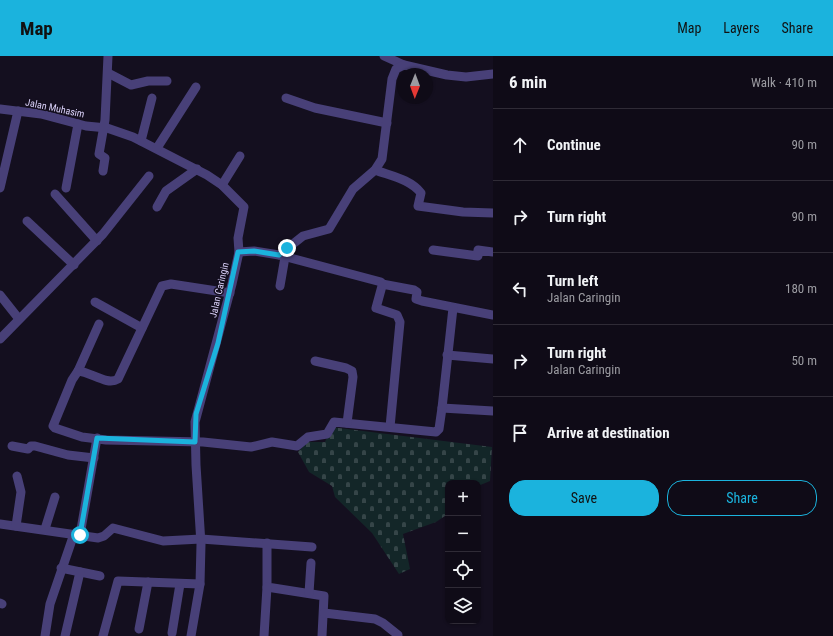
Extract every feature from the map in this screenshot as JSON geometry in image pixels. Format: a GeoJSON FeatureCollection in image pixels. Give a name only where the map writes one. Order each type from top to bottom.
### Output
{"type":"FeatureCollection","features":[{"type":"Feature","properties":{"kind":"street"},"geometry":{"type":"LineString","coordinates":[[103,171],[105,158],[98,154],[104,128],[108,56]]}},
{"type":"Feature","properties":{"kind":"street"},"geometry":{"type":"LineString","coordinates":[[384,56],[404,65],[447,75],[466,76],[493,74]]}},
{"type":"Feature","properties":{"kind":"street"},"geometry":{"type":"LineString","coordinates":[[280,286],[282,256],[303,236],[329,229],[353,189],[375,170],[384,154],[392,79],[396,69],[404,65]]}},
{"type":"Feature","properties":{"kind":"street"},"geometry":{"type":"LineString","coordinates":[[108,73],[131,85],[148,81],[167,81]]}},
{"type":"Feature","properties":{"kind":"street"},"geometry":{"type":"LineString","coordinates":[[157,148],[196,88]]}},
{"type":"Feature","properties":{"kind":"street"},"geometry":{"type":"LineString","coordinates":[[141,141],[152,98]]}},
{"type":"Feature","properties":{"kind":"street"},"geometry":{"type":"LineString","coordinates":[[286,98],[315,108],[387,123]]}},
{"type":"Feature","properties":{"kind":"street","name":"Jalan Muhasim"},"geometry":{"type":"LineString","coordinates":[[0,109],[50,116],[78,124],[104,128],[157,148],[197,169],[222,185],[242,204],[245,209],[238,238],[238,252]]}},
{"type":"Feature","properties":{"kind":"street"},"geometry":{"type":"LineString","coordinates":[[0,188],[18,111]]}},
{"type":"Feature","properties":{"kind":"street"},"geometry":{"type":"LineString","coordinates":[[66,188],[78,124]]}},
{"type":"Feature","properties":{"kind":"street"},"geometry":{"type":"LineString","coordinates":[[222,185],[240,156]]}},
{"type":"Feature","properties":{"kind":"street"},"geometry":{"type":"LineString","coordinates":[[157,207],[166,191],[197,169]]}},
{"type":"Feature","properties":{"kind":"street"},"geometry":{"type":"LineString","coordinates":[[375,170],[410,182],[416,187],[421,193],[418,206],[463,212],[493,213]]}},
{"type":"Feature","properties":{"kind":"street"},"geometry":{"type":"LineString","coordinates":[[0,339],[97,241],[149,176]]}},
{"type":"Feature","properties":{"kind":"street"},"geometry":{"type":"LineString","coordinates":[[55,194],[97,241]]}},
{"type":"Feature","properties":{"kind":"street"},"geometry":{"type":"LineString","coordinates":[[27,220],[74,265]]}},
{"type":"Feature","properties":{"kind":"street"},"geometry":{"type":"LineString","coordinates":[[433,250],[478,256],[478,250],[493,252]]}},
{"type":"Feature","properties":{"kind":"street","name":"Jalan Caringin"},"geometry":{"type":"LineString","coordinates":[[191,636],[200,584],[201,539],[195,442],[196,414],[211,366],[230,293],[238,252],[254,251],[282,256],[379,280],[382,284],[410,288],[417,292],[417,300],[453,308]]}},
{"type":"Feature","properties":{"kind":"street"},"geometry":{"type":"LineString","coordinates":[[78,371],[108,381],[116,381],[121,376],[159,290],[165,284],[230,293]]}},
{"type":"Feature","properties":{"kind":"street"},"geometry":{"type":"LineString","coordinates":[[382,284],[376,308],[397,315],[400,322],[390,427]]}},
{"type":"Feature","properties":{"kind":"street"},"geometry":{"type":"LineString","coordinates":[[0,295],[20,319]]}},
{"type":"Feature","properties":{"kind":"street"},"geometry":{"type":"LineString","coordinates":[[96,302],[142,328]]}},
{"type":"Feature","properties":{"kind":"street"},"geometry":{"type":"LineString","coordinates":[[99,324],[78,371],[72,380],[54,427],[82,436],[97,438],[195,442],[251,447],[272,442],[297,446],[308,437],[327,434],[334,422],[438,431],[453,308],[493,315]]}},
{"type":"Feature","properties":{"kind":"street"},"geometry":{"type":"LineString","coordinates":[[447,355],[493,359]]}},
{"type":"Feature","properties":{"kind":"street"},"geometry":{"type":"LineString","coordinates":[[315,361],[346,368],[352,371],[353,377],[347,423]]}},
{"type":"Feature","properties":{"kind":"street"},"geometry":{"type":"LineString","coordinates":[[442,408],[493,412]]}},
{"type":"Feature","properties":{"kind":"street"},"geometry":{"type":"LineString","coordinates":[[45,636],[50,604],[61,568],[77,534],[97,438]]}},
{"type":"Feature","properties":{"kind":"street"},"geometry":{"type":"LineString","coordinates":[[12,446],[28,449],[31,446],[35,446],[68,455],[94,458]]}},
{"type":"Feature","properties":{"kind":"street"},"geometry":{"type":"LineString","coordinates":[[16,526],[21,492],[17,476]]}},
{"type":"Feature","properties":{"kind":"street"},"geometry":{"type":"LineString","coordinates":[[45,529],[55,497]]}},
{"type":"Feature","properties":{"kind":"street"},"geometry":{"type":"LineString","coordinates":[[0,524],[102,537],[112,528],[163,541],[201,539],[312,547]]}},
{"type":"Feature","properties":{"kind":"street"},"geometry":{"type":"LineString","coordinates":[[264,636],[267,587],[267,543]]}},
{"type":"Feature","properties":{"kind":"street"},"geometry":{"type":"LineString","coordinates":[[309,593],[311,563]]}},
{"type":"Feature","properties":{"kind":"street"},"geometry":{"type":"LineString","coordinates":[[61,568],[100,576]]}},
{"type":"Feature","properties":{"kind":"street"},"geometry":{"type":"LineString","coordinates":[[65,636],[80,572]]}},
{"type":"Feature","properties":{"kind":"street"},"geometry":{"type":"LineString","coordinates":[[103,636],[118,581],[200,584]]}},
{"type":"Feature","properties":{"kind":"street"},"geometry":{"type":"LineString","coordinates":[[139,629],[148,582]]}},
{"type":"Feature","properties":{"kind":"street"},"geometry":{"type":"LineString","coordinates":[[172,633],[180,584]]}},
{"type":"Feature","properties":{"kind":"street"},"geometry":{"type":"LineString","coordinates":[[267,587],[324,596],[322,636]]}},
{"type":"Feature","properties":{"kind":"street"},"geometry":{"type":"LineString","coordinates":[[324,613],[375,619],[383,623],[398,635]]}},
{"type":"Feature","properties":{"kind":"green space"},"geometry":{"type":"Polygon","coordinates":[[[331,427],[492,447],[490,481],[481,485],[481,480],[445,480],[445,516],[436,522],[403,534],[410,569],[399,574],[372,533],[335,497],[332,486],[309,472],[298,452],[307,442],[325,442],[331,427]]]}},
{"type":"Feature","properties":{"kind":"route"},"geometry":{"type":"LineString","coordinates":[[80,535],[97,438],[132,441],[195,442],[194,428],[196,414],[218,343],[237,263],[238,252],[254,251],[279,255],[287,248]]}}]}
